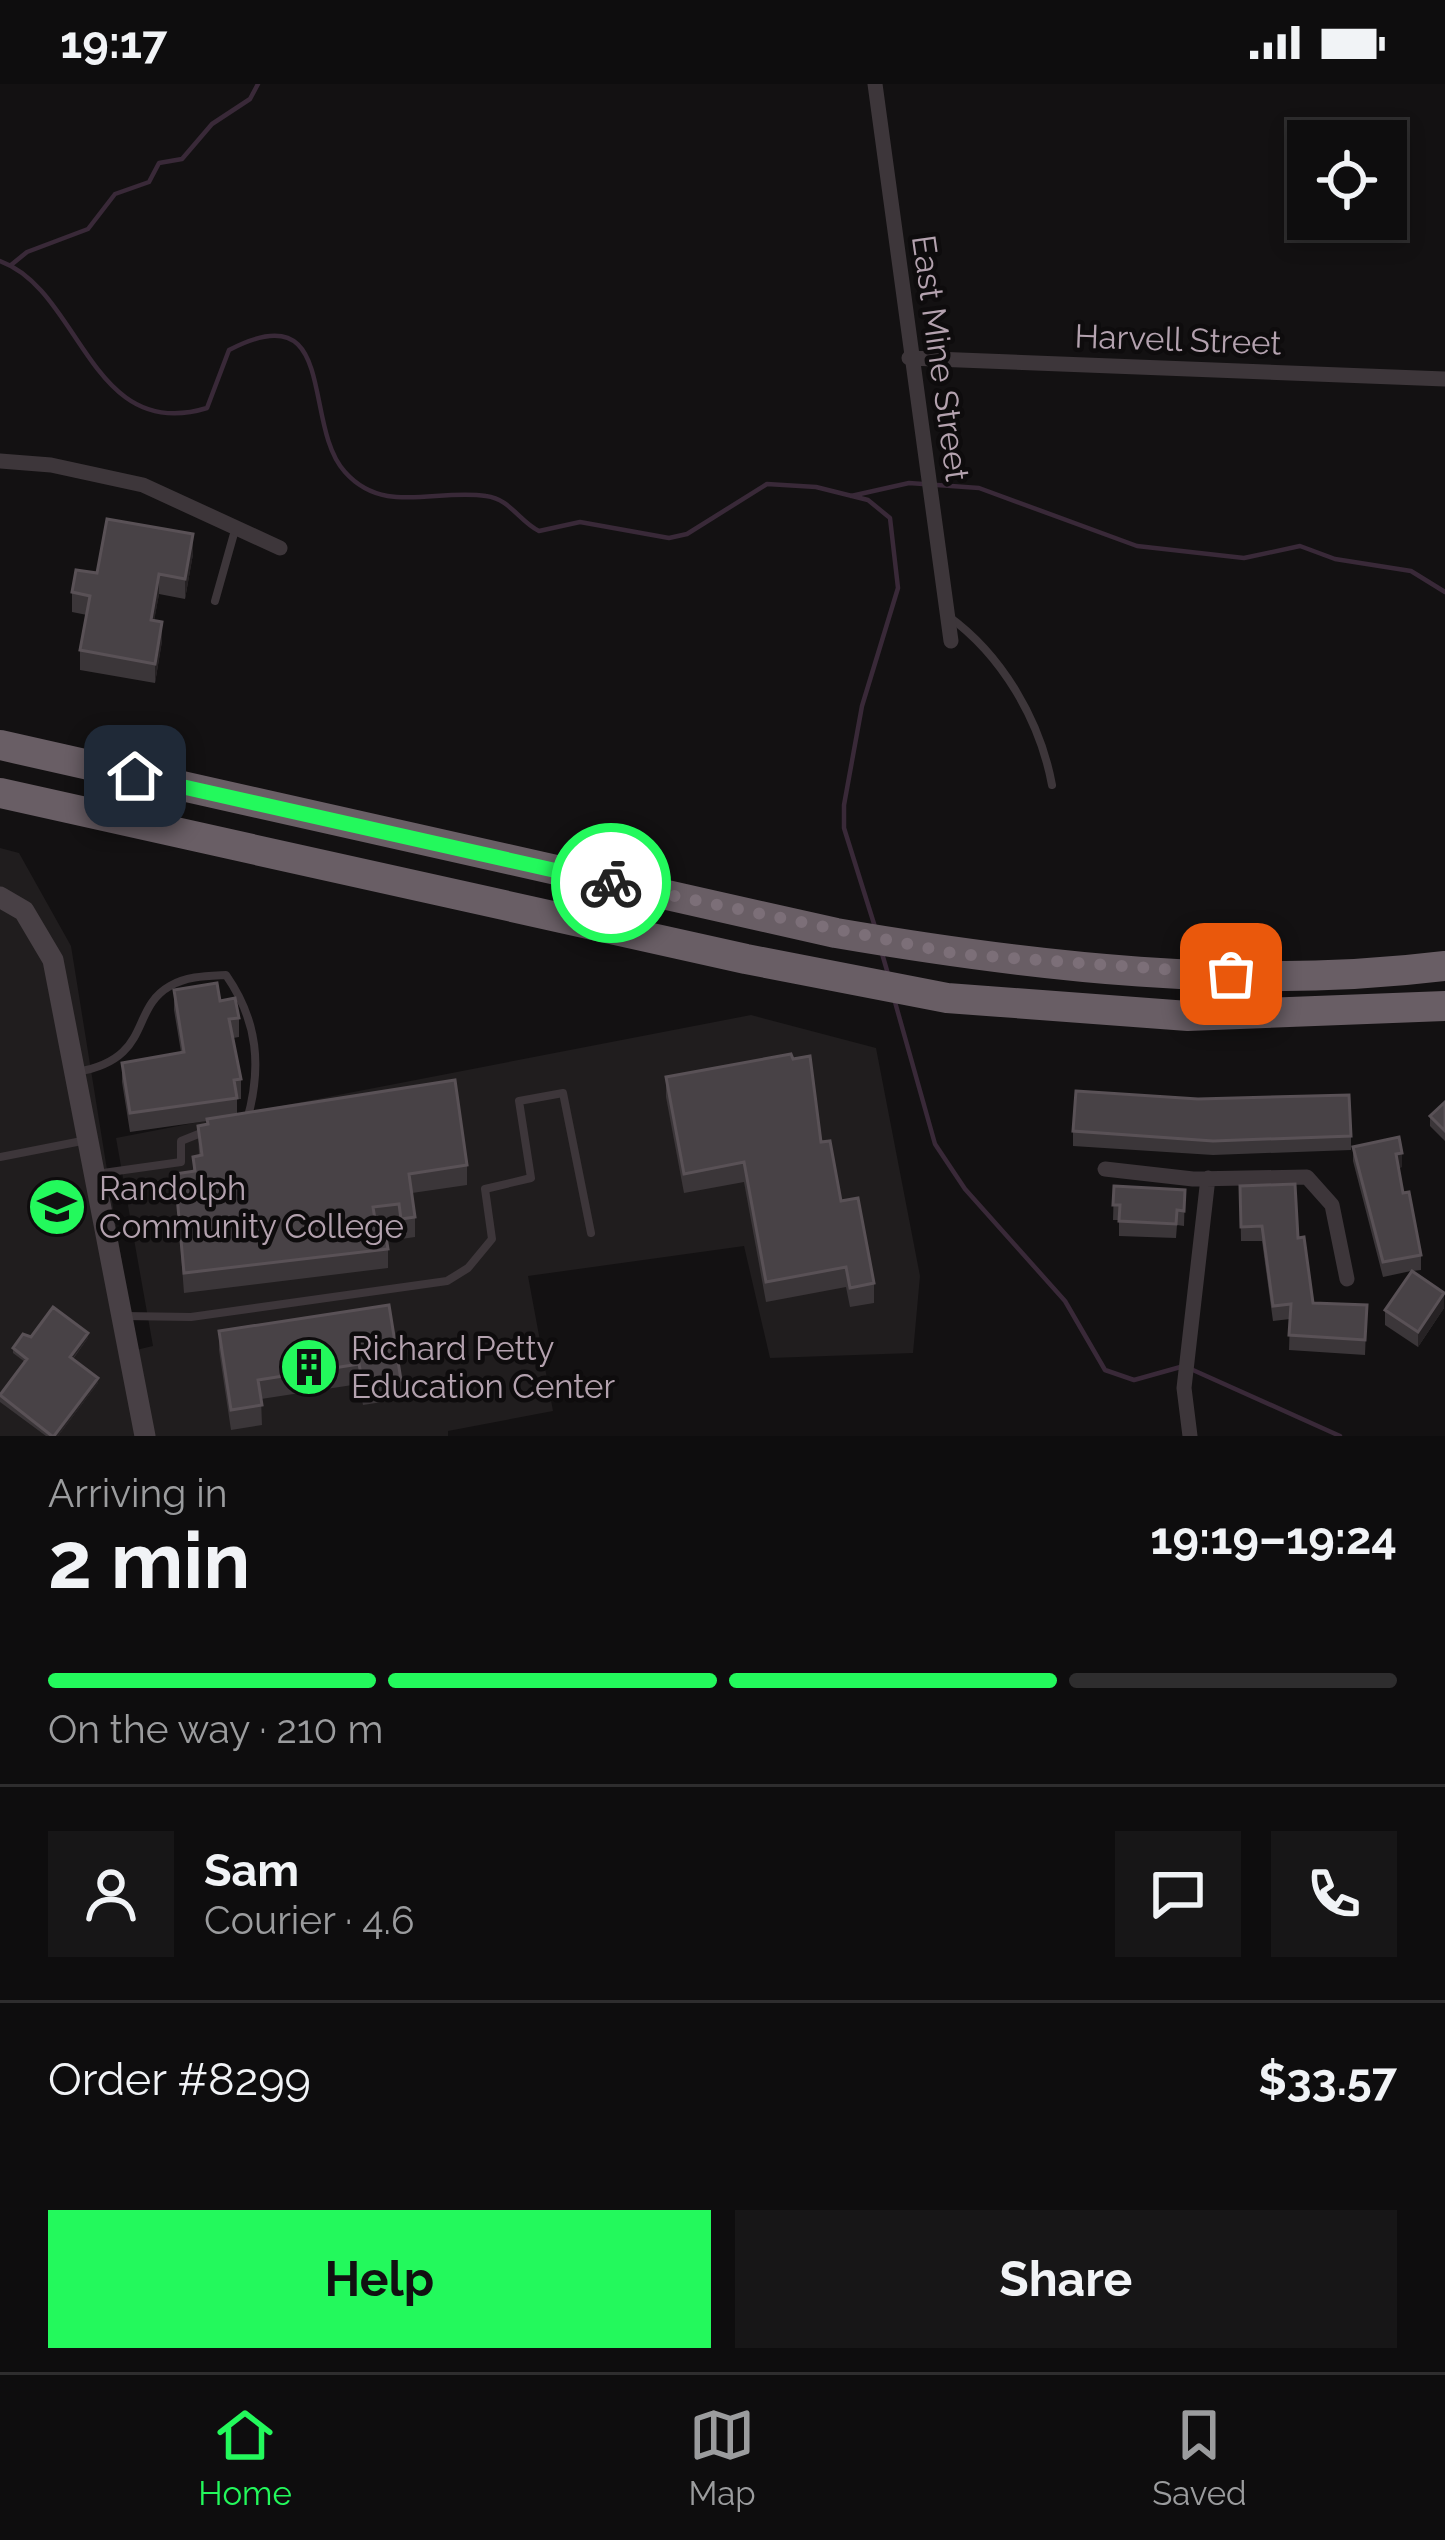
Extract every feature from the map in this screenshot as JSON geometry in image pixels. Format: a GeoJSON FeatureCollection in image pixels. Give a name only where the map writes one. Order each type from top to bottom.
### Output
{"type":"FeatureCollection","features":[{"type":"Feature","properties":{"kind":"highway"},"geometry":{"type":"LineString","coordinates":[[0,746],[836,933],[957,954],[1192,973],[1310,974],[1445,966]]}},
{"type":"Feature","properties":{"kind":"highway"},"geometry":{"type":"LineString","coordinates":[[0,793],[746,959],[947,998],[1188,1016],[1445,1006]]}},
{"type":"Feature","properties":{"kind":"street","name":"East Mine Street"},"geometry":{"type":"LineString","coordinates":[[875,84],[951,640]]}},
{"type":"Feature","properties":{"kind":"street","name":"Harvell Street"},"geometry":{"type":"LineString","coordinates":[[909,358],[1445,380]]}},
{"type":"Feature","properties":{"kind":"street"},"geometry":{"type":"LineString","coordinates":[[0,461],[51,465],[142,485],[280,548]]}},
{"type":"Feature","properties":{"kind":"street"},"geometry":{"type":"LineString","coordinates":[[0,897],[24,911],[53,960],[145,1436]]}},
{"type":"Feature","properties":{"kind":"street"},"geometry":{"type":"LineString","coordinates":[[1106,1169],[1208,1178],[1295,1175],[1318,1183],[1337,1222],[1347,1279]]}},
{"type":"Feature","properties":{"kind":"street"},"geometry":{"type":"LineString","coordinates":[[1190,1436],[1184,1388],[1208,1178]]}},
{"type":"Feature","properties":{"kind":"lane"},"geometry":{"type":"LineString","coordinates":[[215,602],[236,528]]}},
{"type":"Feature","properties":{"kind":"lane"},"geometry":{"type":"LineString","coordinates":[[947,616],[974,635],[1010,682],[1040,736],[1052,785]]}},
{"type":"Feature","properties":{"kind":"lane"},"geometry":{"type":"LineString","coordinates":[[76,1073],[105,1068],[123,1054],[166,988],[194,977],[226,975],[248,1015],[257,1056],[246,1124],[192,1133],[181,1141],[181,1162],[95,1174]]}},
{"type":"Feature","properties":{"kind":"lane"},"geometry":{"type":"LineString","coordinates":[[122,1317],[191,1316],[447,1281],[468,1268],[492,1239],[485,1189],[531,1178],[518,1101],[563,1093],[591,1233]]}},
{"type":"Feature","properties":{"kind":"lane"},"geometry":{"type":"LineString","coordinates":[[0,1156],[89,1140]]}},
{"type":"Feature","properties":{"kind":"shaded area"},"geometry":{"type":"Polygon","coordinates":[[[0,848],[19,853],[71,946],[136,1350],[153,1346],[116,1138],[751,1015],[876,1048],[920,1276],[913,1353],[770,1358],[744,1246],[528,1276],[553,1411],[448,1431],[448,1436],[0,1436],[0,848]]]}},
{"type":"Feature","properties":{"kind":"building"},"geometry":{"type":"Polygon","coordinates":[[[107,519],[193,534],[185,579],[159,574],[151,620],[162,622],[155,664],[80,650],[90,596],[72,592],[76,570],[97,573],[107,519]]]}},
{"type":"Feature","properties":{"kind":"building"},"geometry":{"type":"Polygon","coordinates":[[[217,983],[220,1001],[235,998],[239,1018],[229,1019],[241,1079],[234,1080],[237,1098],[130,1113],[122,1063],[184,1052],[174,990],[217,983]]]}},
{"type":"Feature","properties":{"kind":"building"},"geometry":{"type":"Polygon","coordinates":[[[791,1054],[793,1059],[810,1056],[821,1142],[830,1141],[841,1201],[858,1198],[874,1283],[850,1288],[846,1267],[766,1282],[744,1162],[684,1174],[666,1077],[791,1054]]]}},
{"type":"Feature","properties":{"kind":"building"},"geometry":{"type":"Polygon","coordinates":[[[455,1080],[467,1165],[409,1174],[415,1217],[401,1219],[399,1204],[373,1207],[378,1238],[386,1237],[388,1249],[184,1273],[175,1174],[195,1171],[193,1157],[202,1155],[198,1126],[208,1124],[207,1119],[455,1080]]]}},
{"type":"Feature","properties":{"kind":"building"},"geometry":{"type":"Polygon","coordinates":[[[1076,1091],[1198,1099],[1349,1095],[1351,1136],[1213,1141],[1073,1131],[1076,1091]]]}},
{"type":"Feature","properties":{"kind":"building"},"geometry":{"type":"Polygon","coordinates":[[[1445,1102],[1445,1131],[1430,1116],[1445,1102]]]}},
{"type":"Feature","properties":{"kind":"building"},"geometry":{"type":"Polygon","coordinates":[[[1399,1137],[1402,1153],[1396,1154],[1403,1193],[1409,1192],[1421,1255],[1383,1262],[1353,1147],[1399,1137]]]}},
{"type":"Feature","properties":{"kind":"building"},"geometry":{"type":"Polygon","coordinates":[[[1295,1184],[1298,1238],[1304,1237],[1313,1303],[1367,1305],[1365,1340],[1289,1335],[1291,1304],[1273,1306],[1262,1226],[1241,1227],[1240,1186],[1295,1184]]]}},
{"type":"Feature","properties":{"kind":"building"},"geometry":{"type":"Polygon","coordinates":[[[1114,1186],[1185,1190],[1184,1211],[1177,1210],[1176,1224],[1119,1221],[1120,1205],[1113,1205],[1114,1186]]]}},
{"type":"Feature","properties":{"kind":"building"},"geometry":{"type":"Polygon","coordinates":[[[1412,1271],[1444,1293],[1418,1332],[1385,1310],[1412,1271]]]}},
{"type":"Feature","properties":{"kind":"building","name":"Richard Petty Education Center"},"geometry":{"type":"Polygon","coordinates":[[[389,1305],[401,1380],[363,1385],[359,1364],[258,1380],[262,1405],[231,1410],[219,1331],[389,1305]]]}},
{"type":"Feature","properties":{"kind":"building"},"geometry":{"type":"Polygon","coordinates":[[[53,1307],[88,1333],[70,1357],[98,1378],[52,1436],[0,1395],[27,1359],[13,1348],[23,1334],[31,1337],[53,1307]]]}},
{"type":"Feature","properties":{"kind":"waterway"},"geometry":{"type":"LineString","coordinates":[[11,265],[27,252],[88,229],[115,194],[149,182],[159,163],[182,159],[212,124],[250,99],[258,84]]}},
{"type":"Feature","properties":{"kind":"waterway"},"geometry":{"type":"LineString","coordinates":[[0,261],[27,277],[50,301],[111,385],[137,404],[168,413],[207,408],[229,350],[264,337],[288,338],[303,350],[312,371],[332,451],[345,472],[376,493],[411,498],[486,496],[502,501],[539,531],[580,522],[669,538],[687,534],[767,484],[816,487],[868,500],[890,518],[898,588],[862,706],[844,828],[875,927]]}},
{"type":"Feature","properties":{"kind":"waterway"},"geometry":{"type":"LineString","coordinates":[[851,496],[909,483],[979,488],[1137,546],[1244,558],[1300,546],[1335,559],[1411,571],[1445,592]]}},
{"type":"Feature","properties":{"kind":"waterway"},"geometry":{"type":"LineString","coordinates":[[881,950],[888,974]]}},
{"type":"Feature","properties":{"kind":"waterway"},"geometry":{"type":"LineString","coordinates":[[895,1002],[935,1144],[965,1189],[1065,1301],[1105,1370],[1134,1380],[1184,1366],[1340,1436]]}},
{"type":"Feature","properties":{"kind":"way so far"},"geometry":{"type":"LineString","coordinates":[[611,883],[836,933],[957,954],[1067,966],[1231,974]]}},
{"type":"Feature","properties":{"kind":"place","name":"Randolph Community College"},"geometry":{"type":"Point","coordinates":[57,1207]}},
{"type":"Feature","properties":{"kind":"place","name":"Richard Petty Education Center"},"geometry":{"type":"Point","coordinates":[309,1367]}},
{"type":"Feature","properties":{"kind":"route"},"geometry":{"type":"LineString","coordinates":[[135,776],[611,883]]}}]}
